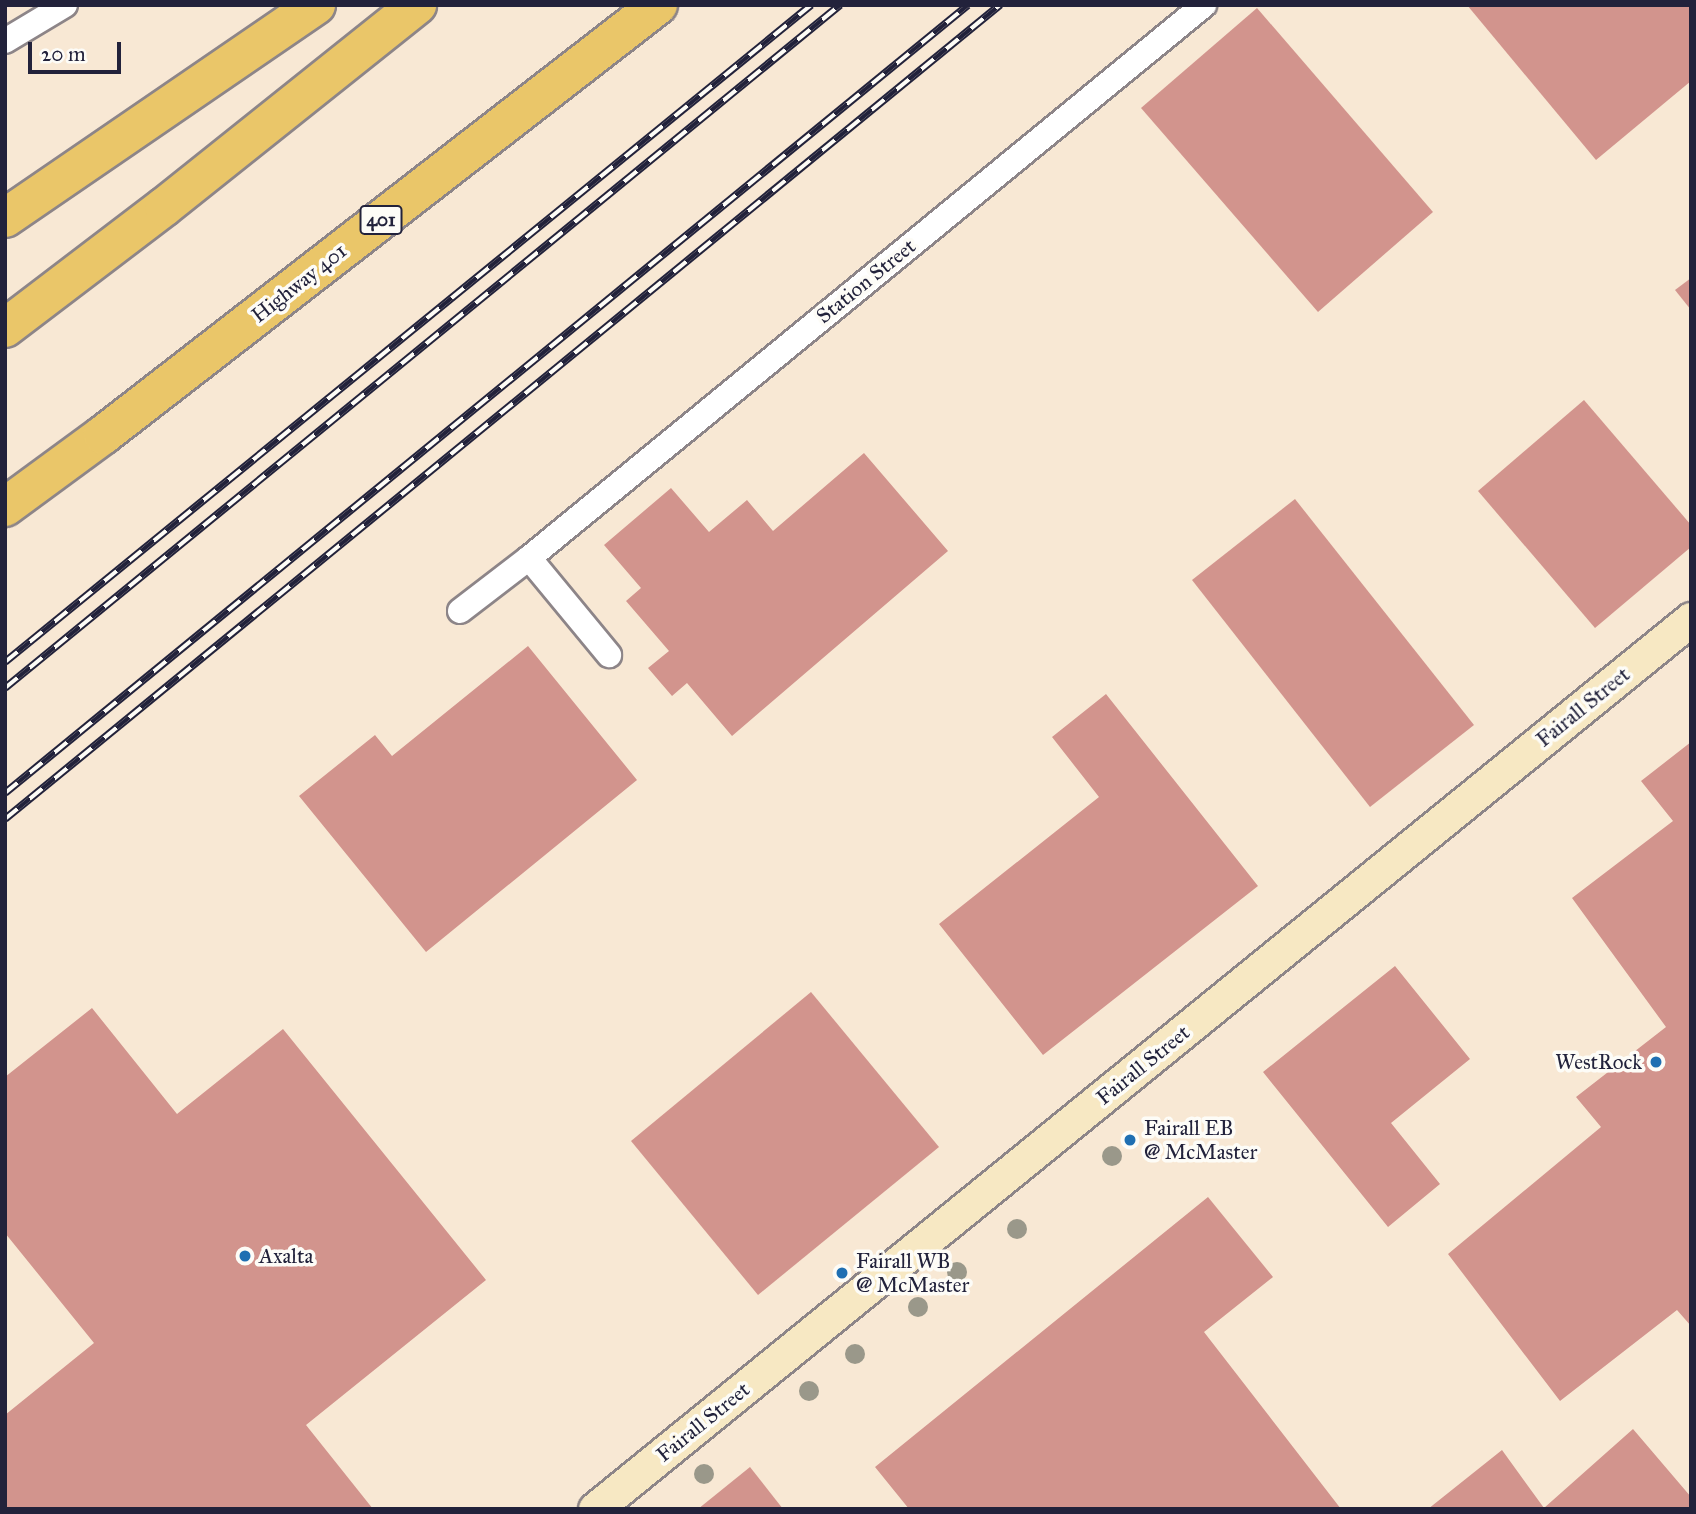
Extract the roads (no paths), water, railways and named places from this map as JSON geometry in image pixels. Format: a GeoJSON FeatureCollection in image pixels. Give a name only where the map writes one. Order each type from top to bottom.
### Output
{"type":"FeatureCollection","features":[{"type":"Feature","properties":{"kind":"highway"},"geometry":{"type":"LineString","coordinates":[[5,218],[316,5]]}},
{"type":"Feature","properties":{"kind":"highway"},"geometry":{"type":"LineString","coordinates":[[5,328],[164,207],[417,5]]}},
{"type":"Feature","properties":{"kind":"highway","name":"Highway 401"},"geometry":{"type":"LineString","coordinates":[[5,507],[103,435],[658,5]]}},
{"type":"Feature","properties":{"kind":"highway"},"geometry":{"type":"LineString","coordinates":[[5,520],[103,435]]}},
{"type":"Feature","properties":{"kind":"street"},"geometry":{"type":"LineString","coordinates":[[5,41],[65,5]]}},
{"type":"Feature","properties":{"kind":"street","name":"Station Street"},"geometry":{"type":"LineString","coordinates":[[460,611],[529,558],[1204,5]]}},
{"type":"Feature","properties":{"kind":"street"},"geometry":{"type":"LineString","coordinates":[[529,558],[609,655]]}},
{"type":"Feature","properties":{"kind":"street","name":"Fairall Street"},"geometry":{"type":"LineString","coordinates":[[595,1509],[1691,620]]}},
{"type":"Feature","properties":{"kind":"railway"},"geometry":{"type":"LineString","coordinates":[[5,662],[811,5]]}},
{"type":"Feature","properties":{"kind":"railway"},"geometry":{"type":"LineString","coordinates":[[5,688],[840,5]]}},
{"type":"Feature","properties":{"kind":"railway"},"geometry":{"type":"LineString","coordinates":[[5,793],[968,5]]}},
{"type":"Feature","properties":{"kind":"railway"},"geometry":{"type":"LineString","coordinates":[[5,819],[1000,5]]}},
{"type":"Feature","properties":{"kind":"place","name":"WestRock"},"geometry":{"type":"Point","coordinates":[1656,1062]}},
{"type":"Feature","properties":{"kind":"place","name":"Fairall EB @ McMaster"},"geometry":{"type":"Point","coordinates":[1130,1140]}},
{"type":"Feature","properties":{"kind":"place","name":"Axalta"},"geometry":{"type":"Point","coordinates":[245,1256]}},
{"type":"Feature","properties":{"kind":"place","name":"Fairall WB @ McMaster"},"geometry":{"type":"Point","coordinates":[842,1273]}}]}
